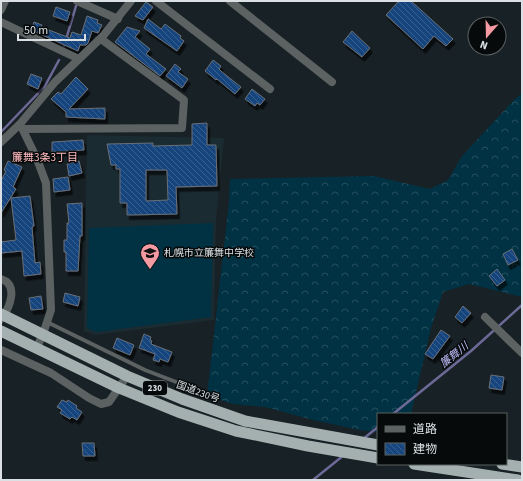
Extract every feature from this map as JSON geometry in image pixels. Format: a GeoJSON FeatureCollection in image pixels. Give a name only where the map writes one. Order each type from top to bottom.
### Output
{"type":"FeatureCollection","features":[{"type":"Feature","properties":{"kind":"highway","name":"国道230号"},"geometry":{"type":"LineString","coordinates":[[2,316],[43,334],[127,376],[182,399],[245,421],[377,445]]}},
{"type":"Feature","properties":{"kind":"highway","name":"230"},"geometry":{"type":"LineString","coordinates":[[1,331],[119,388],[178,412],[236,431],[308,446],[377,458]]}},
{"type":"Feature","properties":{"kind":"highway"},"geometry":{"type":"LineString","coordinates":[[420,465],[518,480]]}},
{"type":"Feature","properties":{"kind":"highway"},"geometry":{"type":"LineString","coordinates":[[507,465],[522,467]]}},
{"type":"Feature","properties":{"kind":"street"},"geometry":{"type":"LineString","coordinates":[[1,10],[5,1]]}},
{"type":"Feature","properties":{"kind":"street"},"geometry":{"type":"LineString","coordinates":[[77,1],[118,19]]}},
{"type":"Feature","properties":{"kind":"street"},"geometry":{"type":"LineString","coordinates":[[1,142],[22,127],[55,82],[101,39],[118,19],[130,1]]}},
{"type":"Feature","properties":{"kind":"street"},"geometry":{"type":"LineString","coordinates":[[156,1],[270,89]]}},
{"type":"Feature","properties":{"kind":"street"},"geometry":{"type":"LineString","coordinates":[[230,1],[332,82]]}},
{"type":"Feature","properties":{"kind":"street"},"geometry":{"type":"LineString","coordinates":[[1,22],[79,59]]}},
{"type":"Feature","properties":{"kind":"street"},"geometry":{"type":"LineString","coordinates":[[22,127],[182,128],[184,100],[101,39]]}},
{"type":"Feature","properties":{"kind":"street"},"geometry":{"type":"LineString","coordinates":[[22,127],[37,158],[46,183],[51,310],[36,349]]}},
{"type":"Feature","properties":{"kind":"street"},"geometry":{"type":"LineString","coordinates":[[1,278],[7,280],[10,284],[11,299],[2,316]]}},
{"type":"Feature","properties":{"kind":"street"},"geometry":{"type":"LineString","coordinates":[[485,317],[522,353]]}},
{"type":"Feature","properties":{"kind":"street"},"geometry":{"type":"LineString","coordinates":[[1,351],[51,373],[89,398],[101,404],[109,402],[127,376]]}},
{"type":"Feature","properties":{"kind":"lane"},"geometry":{"type":"LineString","coordinates":[[47,322],[145,370],[184,385]]}},
{"type":"Feature","properties":{"kind":"shaded area","name":"札幌市立簾舞中学校"},"geometry":{"type":"Polygon","coordinates":[[[87,135],[224,138],[216,220],[214,320],[95,335],[84,331],[87,135]]]}},
{"type":"Feature","properties":{"kind":"green space"},"geometry":{"type":"Polygon","coordinates":[[[522,93],[522,297],[469,284],[443,292],[431,328],[411,413],[377,413],[377,432],[360,430],[313,420],[265,407],[233,404],[207,396],[229,202],[230,179],[374,176],[430,189],[448,180],[462,156],[522,93]]]}},
{"type":"Feature","properties":{"kind":"green space"},"geometry":{"type":"Polygon","coordinates":[[[213,223],[211,317],[96,332],[87,328],[89,228],[213,223]]]}},
{"type":"Feature","properties":{"kind":"building"},"geometry":{"type":"Polygon","coordinates":[[[399,1],[411,1],[453,39],[446,46],[434,36],[423,49],[386,15],[399,1]]]}},
{"type":"Feature","properties":{"kind":"building"},"geometry":{"type":"Polygon","coordinates":[[[146,2],[153,7],[143,20],[135,16],[146,2]]]}},
{"type":"Feature","properties":{"kind":"building"},"geometry":{"type":"Polygon","coordinates":[[[56,7],[70,12],[67,21],[53,16],[56,7]]]}},
{"type":"Feature","properties":{"kind":"building"},"geometry":{"type":"Polygon","coordinates":[[[87,16],[98,20],[97,23],[102,25],[98,33],[92,31],[88,43],[86,45],[80,45],[78,51],[31,30],[34,22],[42,25],[41,27],[70,38],[72,32],[81,35],[87,16]]]}},
{"type":"Feature","properties":{"kind":"building"},"geometry":{"type":"Polygon","coordinates":[[[148,19],[161,29],[165,24],[181,36],[180,38],[184,41],[177,51],[144,28],[148,19]]]}},
{"type":"Feature","properties":{"kind":"building"},"geometry":{"type":"Polygon","coordinates":[[[127,27],[140,31],[135,37],[150,49],[146,54],[166,69],[160,76],[115,42],[127,27]]]}},
{"type":"Feature","properties":{"kind":"building"},"geometry":{"type":"Polygon","coordinates":[[[352,31],[370,48],[362,57],[343,42],[352,31]]]}},
{"type":"Feature","properties":{"kind":"building"},"geometry":{"type":"Polygon","coordinates":[[[213,60],[221,66],[219,69],[222,72],[241,87],[235,94],[205,71],[213,60]]]}},
{"type":"Feature","properties":{"kind":"building"},"geometry":{"type":"Polygon","coordinates":[[[175,64],[181,69],[178,72],[188,79],[182,88],[166,76],[175,64]]]}},
{"type":"Feature","properties":{"kind":"building"},"geometry":{"type":"Polygon","coordinates":[[[31,74],[42,78],[38,89],[27,84],[31,74]]]}},
{"type":"Feature","properties":{"kind":"building"},"geometry":{"type":"Polygon","coordinates":[[[76,77],[88,89],[69,109],[105,108],[105,119],[66,117],[66,112],[51,99],[58,92],[61,94],[76,77]]]}},
{"type":"Feature","properties":{"kind":"building"},"geometry":{"type":"Polygon","coordinates":[[[252,89],[265,99],[260,105],[257,103],[255,106],[245,99],[252,89]]]}},
{"type":"Feature","properties":{"kind":"building"},"geometry":{"type":"Polygon","coordinates":[[[207,123],[207,145],[216,145],[217,186],[176,187],[177,214],[127,215],[127,203],[120,203],[120,169],[116,169],[116,165],[111,165],[107,144],[153,143],[153,146],[192,145],[192,124],[207,123]],[[146,170],[146,201],[168,200],[167,170],[146,170]]]}},
{"type":"Feature","properties":{"kind":"building"},"geometry":{"type":"Polygon","coordinates":[[[83,140],[84,150],[52,152],[52,142],[83,140]]]}},
{"type":"Feature","properties":{"kind":"building"},"geometry":{"type":"Polygon","coordinates":[[[8,161],[22,167],[13,187],[16,189],[1,213],[1,181],[6,171],[4,170],[8,161]]]}},
{"type":"Feature","properties":{"kind":"building"},"geometry":{"type":"Polygon","coordinates":[[[79,161],[82,173],[69,176],[67,164],[79,161]]]}},
{"type":"Feature","properties":{"kind":"building"},"geometry":{"type":"Polygon","coordinates":[[[68,177],[70,190],[54,192],[53,179],[68,177]]]}},
{"type":"Feature","properties":{"kind":"building"},"geometry":{"type":"Polygon","coordinates":[[[30,196],[34,226],[32,227],[35,263],[40,262],[41,274],[24,276],[22,251],[1,253],[1,242],[16,240],[11,198],[30,196]]]}},
{"type":"Feature","properties":{"kind":"building"},"geometry":{"type":"Polygon","coordinates":[[[82,203],[82,236],[80,236],[78,271],[66,271],[66,252],[64,252],[64,240],[67,240],[67,223],[69,223],[67,204],[82,203]]]}},
{"type":"Feature","properties":{"kind":"building"},"geometry":{"type":"Polygon","coordinates":[[[512,249],[518,260],[508,265],[503,254],[512,249]]]}},
{"type":"Feature","properties":{"kind":"building"},"geometry":{"type":"Polygon","coordinates":[[[497,269],[505,280],[497,286],[489,276],[497,269]]]}},
{"type":"Feature","properties":{"kind":"building"},"geometry":{"type":"Polygon","coordinates":[[[65,293],[80,297],[78,306],[63,302],[65,293]]]}},
{"type":"Feature","properties":{"kind":"building"},"geometry":{"type":"Polygon","coordinates":[[[41,296],[43,309],[31,310],[29,298],[41,296]]]}},
{"type":"Feature","properties":{"kind":"building"},"geometry":{"type":"Polygon","coordinates":[[[463,306],[471,313],[462,323],[455,317],[463,306]]]}},
{"type":"Feature","properties":{"kind":"building"},"geometry":{"type":"Polygon","coordinates":[[[441,330],[450,336],[433,359],[425,354],[441,330]]]}},
{"type":"Feature","properties":{"kind":"building"},"geometry":{"type":"Polygon","coordinates":[[[144,334],[151,337],[151,344],[172,352],[168,362],[160,359],[159,362],[153,360],[155,354],[139,348],[144,334]]]}},
{"type":"Feature","properties":{"kind":"building"},"geometry":{"type":"Polygon","coordinates":[[[117,338],[134,345],[130,355],[113,348],[117,338]]]}},
{"type":"Feature","properties":{"kind":"building"},"geometry":{"type":"Polygon","coordinates":[[[491,375],[504,377],[502,390],[489,388],[491,375]]]}},
{"type":"Feature","properties":{"kind":"building"},"geometry":{"type":"Polygon","coordinates":[[[62,400],[67,402],[68,400],[77,406],[76,408],[82,412],[77,420],[72,417],[70,419],[60,413],[62,410],[57,407],[62,400]]]}},
{"type":"Feature","properties":{"kind":"building"},"geometry":{"type":"Polygon","coordinates":[[[82,443],[94,443],[95,456],[83,456],[82,443]]]}},
{"type":"Feature","properties":{"kind":"waterway"},"geometry":{"type":"LineString","coordinates":[[64,46],[76,6]]}},
{"type":"Feature","properties":{"kind":"waterway"},"geometry":{"type":"LineString","coordinates":[[1,132],[45,86],[59,60]]}},
{"type":"Feature","properties":{"kind":"waterway","name":"簾舞川"},"geometry":{"type":"LineString","coordinates":[[394,413],[471,351],[522,305]]}},
{"type":"Feature","properties":{"kind":"waterway","name":"簾舞川"},"geometry":{"type":"LineString","coordinates":[[363,439],[377,428]]}},
{"type":"Feature","properties":{"kind":"waterway","name":"簾舞川"},"geometry":{"type":"LineString","coordinates":[[313,480],[344,455]]}},
{"type":"Feature","properties":{"kind":"place","name":"札幌市立簾舞中学校"},"geometry":{"type":"Point","coordinates":[150,270]}},
{"type":"Feature","properties":{"kind":"district","name":"簾舞3条3丁目"},"geometry":{"type":"Point","coordinates":[45,157]}}]}
